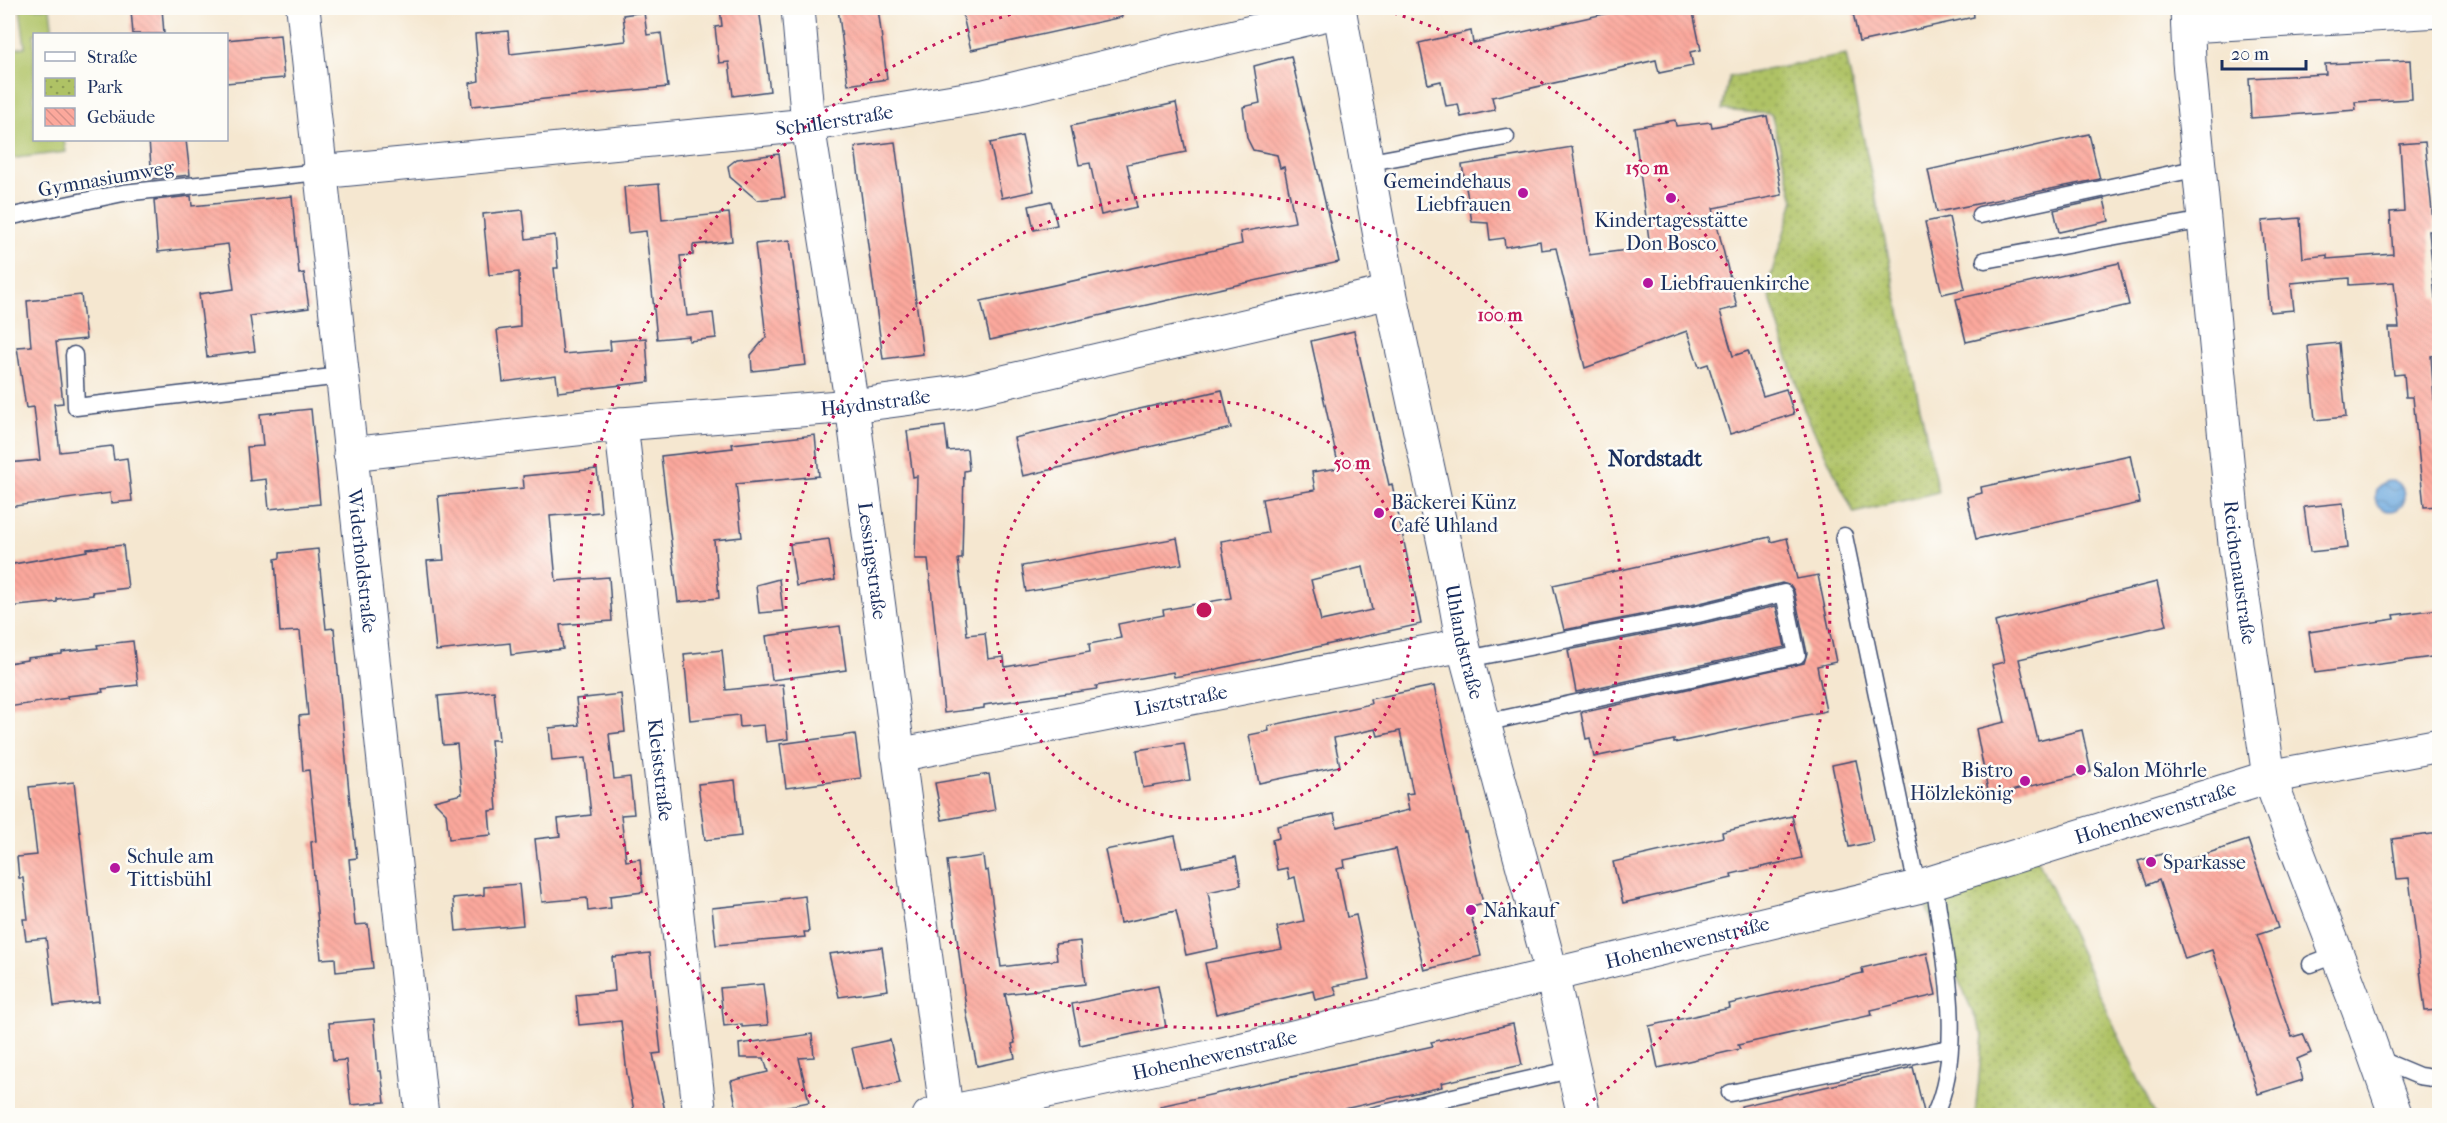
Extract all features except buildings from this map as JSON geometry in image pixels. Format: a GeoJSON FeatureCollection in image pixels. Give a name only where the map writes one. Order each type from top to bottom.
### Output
{"type":"FeatureCollection","features":[{"type":"Feature","properties":{"kind":"street","name":"Widerholdstraße"},"geometry":{"type":"LineString","coordinates":[[303,8],[422,1116]]}},
{"type":"Feature","properties":{"kind":"street","name":"Lessingstraße"},"geometry":{"type":"LineString","coordinates":[[798,8],[808,125],[852,405],[898,755],[941,1114]]}},
{"type":"Feature","properties":{"kind":"street","name":"Schillerstraße"},"geometry":{"type":"LineString","coordinates":[[320,172],[808,125],[984,96],[1339,9]]}},
{"type":"Feature","properties":{"kind":"street","name":"Uhlandstraße"},"geometry":{"type":"LineString","coordinates":[[1339,9],[1390,292],[1465,652],[1552,975],[1584,1116]]}},
{"type":"Feature","properties":{"kind":"street"},"geometry":{"type":"LineString","coordinates":[[2187,17],[2439,11]]}},
{"type":"Feature","properties":{"kind":"street","name":"Reichenaustraße"},"geometry":{"type":"LineString","coordinates":[[2187,17],[2189,62],[2235,544],[2269,777],[2324,959],[2375,1057],[2396,1116]]}},
{"type":"Feature","properties":{"kind":"street","name":"Haydnstraße"},"geometry":{"type":"LineString","coordinates":[[350,454],[621,424],[852,405],[965,391],[1390,292]]}},
{"type":"Feature","properties":{"kind":"street","name":"Kleiststraße"},"geometry":{"type":"LineString","coordinates":[[621,424],[700,1116]]}},
{"type":"Feature","properties":{"kind":"street","name":"Lisztstraße"},"geometry":{"type":"LineString","coordinates":[[898,755],[1465,652]]}},
{"type":"Feature","properties":{"kind":"street","name":"Hohenhewenstraße"},"geometry":{"type":"LineString","coordinates":[[941,1114],[1214,1056],[1925,885],[2269,777],[2439,745]]}},
{"type":"Feature","properties":{"kind":"lane"},"geometry":{"type":"LineString","coordinates":[[1365,163],[1506,136]]}},
{"type":"Feature","properties":{"kind":"lane"},"geometry":{"type":"LineString","coordinates":[[1980,215],[2199,168]]}},
{"type":"Feature","properties":{"kind":"lane","name":"Gymnasiumweg"},"geometry":{"type":"LineString","coordinates":[[8,218],[123,193],[320,172]]}},
{"type":"Feature","properties":{"kind":"lane"},"geometry":{"type":"LineString","coordinates":[[1985,260],[2204,220]]}},
{"type":"Feature","properties":{"kind":"lane"},"geometry":{"type":"LineString","coordinates":[[74,355],[76,407],[341,376]]}},
{"type":"Feature","properties":{"kind":"lane"},"geometry":{"type":"LineString","coordinates":[[1844,536],[1925,885],[1952,1013],[1944,1095],[1934,1116]]}},
{"type":"Feature","properties":{"kind":"lane"},"geometry":{"type":"LineString","coordinates":[[1465,652],[1698,614],[1784,593],[1797,655],[1484,723]]}},
{"type":"Feature","properties":{"kind":"lane"},"geometry":{"type":"LineString","coordinates":[[1730,1093],[1949,1048]]}},
{"type":"Feature","properties":{"kind":"lane"},"geometry":{"type":"LineString","coordinates":[[2375,1057],[2419,1076],[2439,1079]]}},
{"type":"Feature","properties":{"kind":"lane"},"geometry":{"type":"LineString","coordinates":[[1371,1116],[1574,1070]]}},
{"type":"Feature","properties":{"kind":"green space"},"geometry":{"type":"Polygon","coordinates":[[[20,8],[50,8],[53,33],[33,33],[33,141],[64,141],[66,152],[8,159],[8,50],[25,47],[20,8]]]}},
{"type":"Feature","properties":{"kind":"green space"},"geometry":{"type":"Polygon","coordinates":[[[1846,55],[1938,492],[1854,513],[1804,410],[1767,288],[1794,200],[1771,114],[1722,110],[1729,77],[1846,55]]]}},
{"type":"Feature","properties":{"kind":"green space"},"geometry":{"type":"Polygon","coordinates":[[[2034,851],[2155,1115],[1975,1115],[1983,1035],[1917,887],[2034,851]]]}},
{"type":"Feature","properties":{"kind":"water"},"geometry":{"type":"Polygon","coordinates":[[[2390,481],[2396,482],[2404,490],[2404,502],[2396,510],[2390,511],[2384,510],[2376,502],[2375,496],[2376,490],[2384,482],[2390,481]]]}},
{"type":"Feature","properties":{"kind":"place","name":"Gemeindehaus Liebfrauen"},"geometry":{"type":"Point","coordinates":[1523,193]}},
{"type":"Feature","properties":{"kind":"place","name":"Kindertagesstätte Don Bosco"},"geometry":{"type":"Point","coordinates":[1671,198]}},
{"type":"Feature","properties":{"kind":"place","name":"Liebfrauenkirche"},"geometry":{"type":"Point","coordinates":[1648,283]}},
{"type":"Feature","properties":{"kind":"place","name":"Bäckerei Künz Café Uhland"},"geometry":{"type":"Point","coordinates":[1379,513]}},
{"type":"Feature","properties":{"kind":"place","name":"Salon Möhrle"},"geometry":{"type":"Point","coordinates":[2081,770]}},
{"type":"Feature","properties":{"kind":"place","name":"Bistro Hölzlekönig"},"geometry":{"type":"Point","coordinates":[2025,781]}},
{"type":"Feature","properties":{"kind":"place","name":"Sparkasse"},"geometry":{"type":"Point","coordinates":[2151,862]}},
{"type":"Feature","properties":{"kind":"place","name":"Schule am Tittisbühl"},"geometry":{"type":"Point","coordinates":[115,868]}},
{"type":"Feature","properties":{"kind":"place","name":"Nahkauf"},"geometry":{"type":"Point","coordinates":[1471,910]}},
{"type":"Feature","properties":{"kind":"district","name":"Nordstadt"},"geometry":{"type":"Point","coordinates":[1655,458]}}]}
